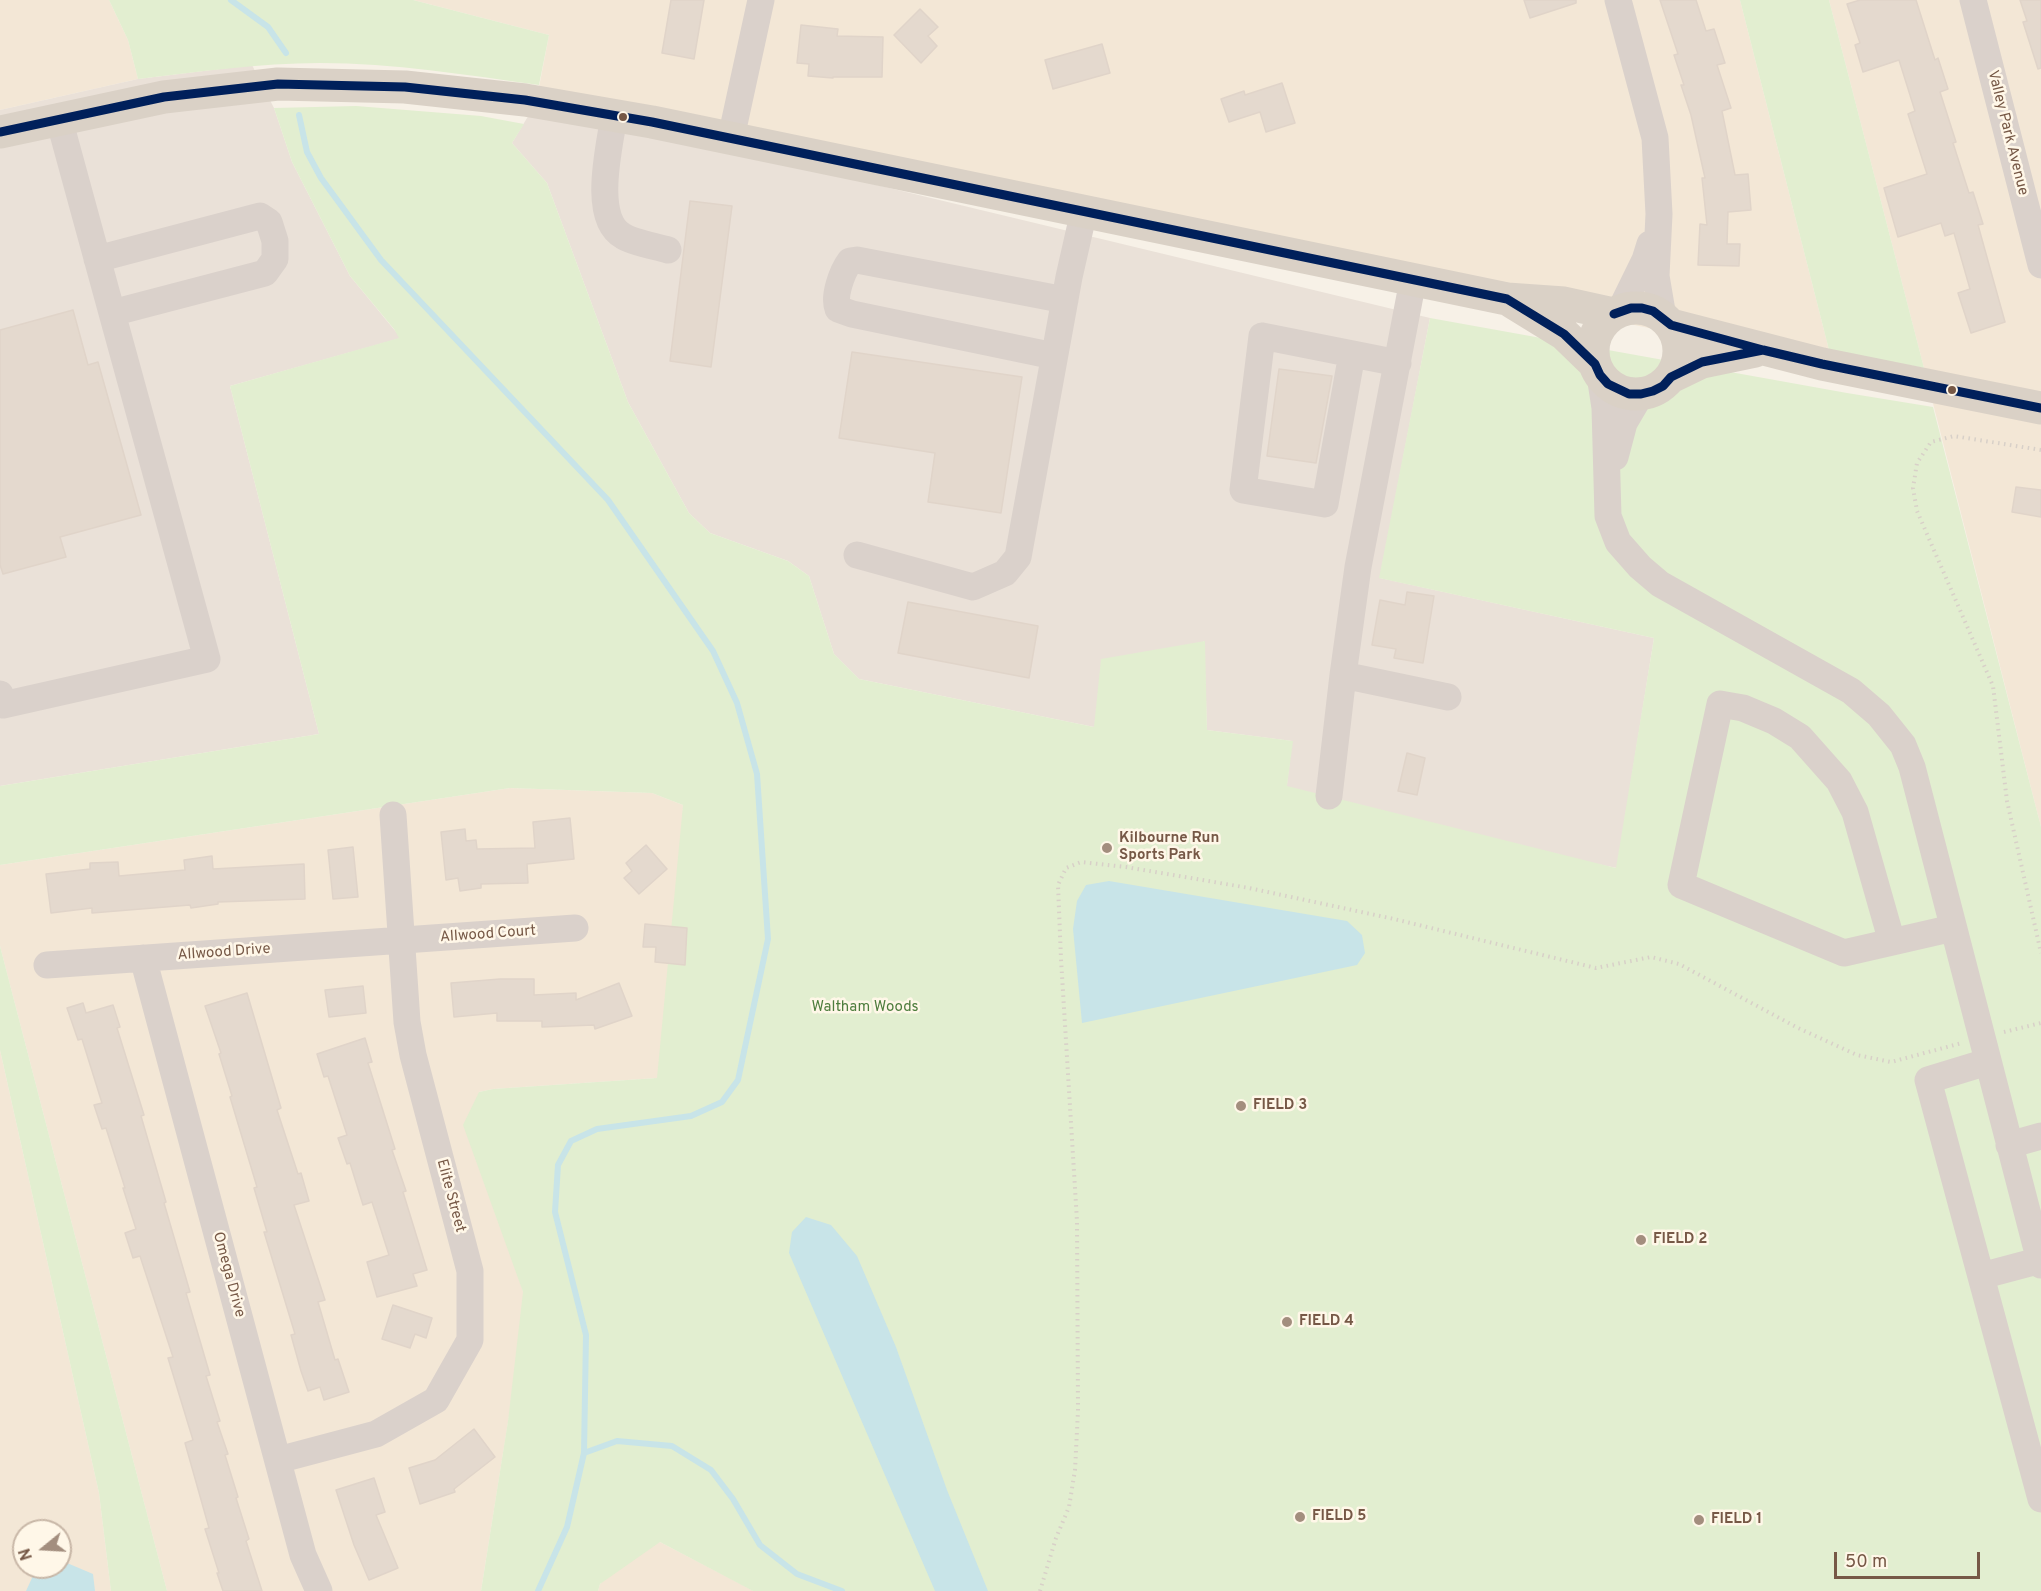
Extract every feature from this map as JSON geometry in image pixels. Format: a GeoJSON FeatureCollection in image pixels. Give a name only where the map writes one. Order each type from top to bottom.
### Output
{"type":"FeatureCollection","features":[{"type":"Feature","properties":{"kind":"main road"},"geometry":{"type":"LineString","coordinates":[[0,132],[164,97],[278,84],[405,87],[525,100],[731,138],[1508,299],[1564,303],[1617,313]]}},
{"type":"Feature","properties":{"kind":"main road"},"geometry":{"type":"LineString","coordinates":[[1508,299],[1564,334],[1598,369],[1608,384],[1629,394],[1653,392],[1671,377],[1677,365],[1679,351],[1677,337],[1667,321]]}},
{"type":"Feature","properties":{"kind":"main road"},"geometry":{"type":"LineString","coordinates":[[1598,369],[1593,350],[1596,336],[1603,323],[1617,313],[1630,308],[1642,308],[1653,311],[1667,321],[1763,350],[2041,408]]}},
{"type":"Feature","properties":{"kind":"main road"},"geometry":{"type":"LineString","coordinates":[[1671,377],[1702,362],[1763,350]]}},
{"type":"Feature","properties":{"kind":"street"},"geometry":{"type":"LineString","coordinates":[[731,138],[760,0]]}},
{"type":"Feature","properties":{"kind":"street"},"geometry":{"type":"LineString","coordinates":[[1618,0],[1655,138],[1659,214],[1656,276],[1667,321]]}},
{"type":"Feature","properties":{"kind":"street","name":"Valley Park Avenue"},"geometry":{"type":"LineString","coordinates":[[1973,0],[2041,265]]}},
{"type":"Feature","properties":{"kind":"street"},"geometry":{"type":"LineString","coordinates":[[614,116],[604,188],[609,220],[622,236],[668,250]]}},
{"type":"Feature","properties":{"kind":"street"},"geometry":{"type":"LineString","coordinates":[[0,694],[3,705],[207,659],[59,119]]}},
{"type":"Feature","properties":{"kind":"street"},"geometry":{"type":"LineString","coordinates":[[857,555],[973,587],[1005,573],[1018,557],[1054,356],[1084,211]]}},
{"type":"Feature","properties":{"kind":"street"},"geometry":{"type":"LineString","coordinates":[[1617,313],[1645,260],[1659,214]]}},
{"type":"Feature","properties":{"kind":"street"},"geometry":{"type":"LineString","coordinates":[[97,259],[260,216],[269,222],[275,241],[275,259],[265,273],[112,313]]}},
{"type":"Feature","properties":{"kind":"street"},"geometry":{"type":"LineString","coordinates":[[1054,356],[852,314],[838,309],[835,302],[845,268],[850,261],[857,260],[1065,300]]}},
{"type":"Feature","properties":{"kind":"street"},"geometry":{"type":"LineString","coordinates":[[1329,796],[1358,567],[1413,280]]}},
{"type":"Feature","properties":{"kind":"street"},"geometry":{"type":"LineString","coordinates":[[1352,354],[1325,504],[1243,490],[1262,336],[1398,363]]}},
{"type":"Feature","properties":{"kind":"street"},"geometry":{"type":"LineString","coordinates":[[1598,369],[1605,408],[1608,516],[1618,542],[1640,567],[1660,584],[1851,691],[1879,715],[1903,745],[1912,767],[2041,1262],[1981,1276]]}},
{"type":"Feature","properties":{"kind":"street"},"geometry":{"type":"LineString","coordinates":[[1608,484],[1624,423],[1641,394]]}},
{"type":"Feature","properties":{"kind":"street"},"geometry":{"type":"LineString","coordinates":[[1343,675],[1448,697]]}},
{"type":"Feature","properties":{"kind":"street"},"geometry":{"type":"LineString","coordinates":[[1892,942],[1855,812],[1839,781],[1800,737],[1774,721],[1743,708],[1720,704],[1681,885],[1844,953],[1892,942],[1953,928]]}},
{"type":"Feature","properties":{"kind":"street","name":"Elite Street"},"geometry":{"type":"LineString","coordinates":[[278,1460],[376,1434],[436,1400],[470,1340],[470,1271],[412,1055],[407,1022],[393,815]]}},
{"type":"Feature","properties":{"kind":"street","name":"Allwood Court"},"geometry":{"type":"LineString","coordinates":[[401,941],[575,928]]}},
{"type":"Feature","properties":{"kind":"street","name":"Allwood Drive"},"geometry":{"type":"LineString","coordinates":[[47,965],[401,941]]}},
{"type":"Feature","properties":{"kind":"street","name":"Omega Drive"},"geometry":{"type":"LineString","coordinates":[[143,958],[303,1555],[319,1591]]}},
{"type":"Feature","properties":{"kind":"street"},"geometry":{"type":"LineString","coordinates":[[1984,1050],[1928,1080],[2041,1499]]}},
{"type":"Feature","properties":{"kind":"street"},"geometry":{"type":"LineString","coordinates":[[2009,1145],[2041,1136]]}},
{"type":"Feature","properties":{"kind":"path"},"geometry":{"type":"LineString","coordinates":[[2041,450],[1954,436],[1931,442],[1917,463],[1913,488],[1917,511],[1993,686],[2007,801],[2041,953]]}},
{"type":"Feature","properties":{"kind":"path"},"geometry":{"type":"LineString","coordinates":[[1040,1591],[1056,1538],[1069,1507],[1075,1470],[1078,1411],[1077,1221],[1060,958],[1058,885],[1066,868],[1081,862],[1126,867],[1249,888],[1395,919],[1596,968],[1651,957],[1679,964],[1798,1028],[1847,1051],[1891,1062],[1984,1050],[2041,1023]]}},
{"type":"Feature","properties":{"kind":"shaded area"},"geometry":{"type":"Polygon","coordinates":[[[0,0],[109,0],[128,40],[138,79],[0,110],[0,0]]]}},
{"type":"Feature","properties":{"kind":"shaded area"},"geometry":{"type":"Polygon","coordinates":[[[413,0],[1740,0],[1829,350],[1669,332],[536,103],[549,35],[413,0]]]}},
{"type":"Feature","properties":{"kind":"shaded area"},"geometry":{"type":"Polygon","coordinates":[[[1829,0],[2041,0],[2041,827],[1924,368],[1829,0]]]}},
{"type":"Feature","properties":{"kind":"shaded area"},"geometry":{"type":"Polygon","coordinates":[[[252,65],[274,108],[292,162],[350,276],[401,338],[230,386],[319,734],[0,786],[0,110],[138,79],[252,65]]]}},
{"type":"Feature","properties":{"kind":"shaded area"},"geometry":{"type":"Polygon","coordinates":[[[536,103],[1430,318],[1380,578],[1654,638],[1617,868],[1285,802],[1292,741],[1207,730],[1204,641],[1094,727],[859,679],[834,654],[809,576],[788,561],[710,533],[689,513],[628,402],[547,183],[512,143],[536,103]]]}},
{"type":"Feature","properties":{"kind":"shaded area"},"geometry":{"type":"Polygon","coordinates":[[[510,788],[652,793],[683,805],[680,1060],[657,1078],[493,1089],[479,1092],[523,1292],[524,1322],[481,1591],[167,1591],[0,946],[0,865],[510,788]]]}},
{"type":"Feature","properties":{"kind":"shaded area"},"geometry":{"type":"Polygon","coordinates":[[[0,1050],[99,1493],[111,1591],[0,1591],[0,1050]]]}},
{"type":"Feature","properties":{"kind":"shaded area"},"geometry":{"type":"Polygon","coordinates":[[[660,1542],[754,1591],[598,1591],[600,1584],[633,1553],[660,1542]]]}},
{"type":"Feature","properties":{"kind":"green space"},"geometry":{"type":"Polygon","coordinates":[[[109,0],[413,0],[549,35],[539,85],[402,67],[320,63],[252,66],[138,79],[128,40],[109,0]]]}},
{"type":"Feature","properties":{"kind":"green space"},"geometry":{"type":"Polygon","coordinates":[[[1740,0],[1829,0],[1924,368],[1829,350],[1740,0]]]}},
{"type":"Feature","properties":{"kind":"green space","name":"Kilbourne Run Sports Park"},"geometry":{"type":"Polygon","coordinates":[[[356,106],[481,116],[524,124],[512,143],[547,183],[628,402],[689,513],[710,533],[788,561],[809,576],[834,654],[859,679],[1094,727],[1101,659],[1205,641],[1207,730],[1293,741],[1287,786],[1616,868],[1654,638],[1379,578],[1430,318],[1933,407],[2041,827],[2041,1591],[753,1591],[660,1542],[600,1584],[598,1591],[481,1591],[508,1421],[523,1292],[463,1125],[479,1092],[493,1089],[657,1078],[683,805],[652,793],[510,788],[0,865],[0,786],[319,734],[230,386],[399,338],[350,276],[292,162],[274,108],[356,106]]]}},
{"type":"Feature","properties":{"kind":"green space"},"geometry":{"type":"Polygon","coordinates":[[[0,946],[167,1591],[111,1591],[99,1493],[0,1050],[0,946]]]}},
{"type":"Feature","properties":{"kind":"water"},"geometry":{"type":"Polygon","coordinates":[[[1109,881],[1347,921],[1362,935],[1365,953],[1357,965],[1082,1023],[1073,929],[1077,901],[1086,885],[1109,881]]]}},
{"type":"Feature","properties":{"kind":"water"},"geometry":{"type":"Polygon","coordinates":[[[806,1217],[831,1225],[857,1256],[896,1347],[947,1490],[988,1591],[935,1591],[789,1253],[792,1232],[806,1217]]]}},
{"type":"Feature","properties":{"kind":"water"},"geometry":{"type":"Polygon","coordinates":[[[72,1565],[93,1574],[95,1591],[26,1591],[32,1579],[72,1579],[72,1565]]]}},
{"type":"Feature","properties":{"kind":"building"},"geometry":{"type":"Polygon","coordinates":[[[671,0],[704,0],[694,59],[662,53],[671,0]]]}},
{"type":"Feature","properties":{"kind":"building"},"geometry":{"type":"Polygon","coordinates":[[[1524,0],[1576,0],[1576,3],[1530,18],[1524,0]]]}},
{"type":"Feature","properties":{"kind":"building"},"geometry":{"type":"Polygon","coordinates":[[[1660,0],[1696,0],[1706,31],[1714,29],[1725,63],[1717,65],[1731,108],[1722,111],[1735,175],[1748,174],[1751,210],[1728,212],[1727,244],[1740,244],[1739,266],[1698,265],[1700,224],[1707,225],[1702,178],[1705,178],[1691,115],[1681,85],[1684,85],[1674,55],[1678,54],[1660,0]]]}},
{"type":"Feature","properties":{"kind":"building"},"geometry":{"type":"Polygon","coordinates":[[[1860,0],[1916,0],[1935,60],[1938,58],[1948,89],[1940,92],[1969,193],[1973,192],[1983,224],[1978,225],[2005,322],[1971,333],[1958,293],[1970,289],[1954,233],[1945,236],[1941,223],[1898,237],[1884,188],[1927,174],[1908,114],[1915,111],[1899,60],[1863,72],[1855,45],[1860,43],[1847,4],[1860,0]]]}},
{"type":"Feature","properties":{"kind":"building"},"geometry":{"type":"Polygon","coordinates":[[[2020,0],[2041,0],[2041,68],[2038,69],[2023,22],[2027,21],[2020,0]]]}},
{"type":"Feature","properties":{"kind":"building"},"geometry":{"type":"Polygon","coordinates":[[[920,9],[938,27],[928,36],[937,46],[921,63],[894,35],[920,9]]]}},
{"type":"Feature","properties":{"kind":"building"},"geometry":{"type":"Polygon","coordinates":[[[801,25],[838,29],[837,36],[883,37],[882,77],[808,76],[809,64],[797,63],[801,25]]]}},
{"type":"Feature","properties":{"kind":"building"},"geometry":{"type":"Polygon","coordinates":[[[1102,44],[1110,73],[1053,89],[1045,60],[1102,44]]]}},
{"type":"Feature","properties":{"kind":"building"},"geometry":{"type":"Polygon","coordinates":[[[1282,83],[1295,123],[1266,132],[1260,112],[1229,122],[1221,99],[1244,91],[1245,95],[1282,83]]]}},
{"type":"Feature","properties":{"kind":"building"},"geometry":{"type":"Polygon","coordinates":[[[690,201],[732,206],[711,367],[670,361],[690,201]]]}},
{"type":"Feature","properties":{"kind":"building"},"geometry":{"type":"Polygon","coordinates":[[[73,310],[88,365],[98,362],[141,515],[60,537],[66,557],[3,574],[0,565],[0,330],[73,310]]]}},
{"type":"Feature","properties":{"kind":"building"},"geometry":{"type":"Polygon","coordinates":[[[852,352],[1022,377],[1001,513],[928,502],[935,453],[839,438],[852,352]]]}},
{"type":"Feature","properties":{"kind":"building"},"geometry":{"type":"Polygon","coordinates":[[[1279,369],[1332,376],[1316,463],[1267,456],[1279,369]]]}},
{"type":"Feature","properties":{"kind":"building"},"geometry":{"type":"Polygon","coordinates":[[[2016,487],[2041,490],[2041,517],[2012,512],[2016,487]]]}},
{"type":"Feature","properties":{"kind":"building"},"geometry":{"type":"Polygon","coordinates":[[[1407,592],[1434,596],[1423,663],[1394,658],[1396,649],[1372,645],[1380,600],[1405,605],[1407,592]]]}},
{"type":"Feature","properties":{"kind":"building"},"geometry":{"type":"Polygon","coordinates":[[[908,602],[1038,626],[1029,678],[898,653],[908,602]]]}},
{"type":"Feature","properties":{"kind":"building"},"geometry":{"type":"Polygon","coordinates":[[[1407,753],[1425,758],[1417,795],[1398,791],[1407,753]]]}},
{"type":"Feature","properties":{"kind":"building"},"geometry":{"type":"Polygon","coordinates":[[[570,818],[574,859],[527,864],[528,883],[481,884],[481,888],[460,891],[458,878],[446,880],[441,832],[465,829],[466,841],[476,840],[477,849],[535,848],[533,822],[570,818]]]}},
{"type":"Feature","properties":{"kind":"building"},"geometry":{"type":"Polygon","coordinates":[[[646,845],[667,869],[639,894],[624,878],[632,871],[626,863],[646,845]]]}},
{"type":"Feature","properties":{"kind":"building"},"geometry":{"type":"Polygon","coordinates":[[[353,847],[358,897],[333,899],[328,850],[353,847]]]}},
{"type":"Feature","properties":{"kind":"building"},"geometry":{"type":"Polygon","coordinates":[[[212,856],[213,869],[304,864],[305,899],[218,902],[218,904],[191,908],[190,905],[92,913],[92,908],[51,913],[46,874],[90,869],[90,863],[118,862],[119,876],[185,870],[184,860],[212,856]]]}},
{"type":"Feature","properties":{"kind":"building"},"geometry":{"type":"Polygon","coordinates":[[[645,924],[687,928],[685,965],[655,962],[656,947],[643,947],[645,924]]]}},
{"type":"Feature","properties":{"kind":"building"},"geometry":{"type":"Polygon","coordinates":[[[534,979],[534,995],[576,993],[576,1000],[619,983],[632,1016],[595,1029],[594,1025],[542,1027],[542,1021],[497,1021],[497,1013],[454,1017],[451,983],[534,979]]]}},
{"type":"Feature","properties":{"kind":"building"},"geometry":{"type":"Polygon","coordinates":[[[363,986],[366,1013],[329,1017],[325,990],[363,986]]]}},
{"type":"Feature","properties":{"kind":"building"},"geometry":{"type":"Polygon","coordinates":[[[247,993],[281,1108],[277,1110],[309,1201],[294,1205],[325,1300],[318,1302],[335,1360],[338,1359],[349,1392],[324,1400],[320,1387],[308,1391],[301,1371],[291,1335],[295,1334],[264,1232],[267,1232],[254,1188],[257,1187],[230,1097],[232,1096],[219,1054],[221,1053],[205,1006],[247,993]]]}},
{"type":"Feature","properties":{"kind":"building"},"geometry":{"type":"Polygon","coordinates":[[[83,1003],[86,1013],[113,1005],[120,1027],[117,1028],[144,1115],[141,1116],[190,1292],[186,1293],[210,1375],[206,1376],[220,1421],[217,1422],[228,1454],[225,1455],[238,1497],[236,1498],[249,1539],[246,1541],[262,1591],[223,1591],[217,1573],[219,1573],[205,1529],[209,1528],[185,1443],[193,1440],[168,1358],[173,1357],[140,1256],[133,1258],[125,1233],[136,1229],[106,1128],[102,1129],[94,1105],[102,1103],[82,1039],[78,1040],[67,1008],[83,1003]]]}},
{"type":"Feature","properties":{"kind":"building"},"geometry":{"type":"Polygon","coordinates":[[[365,1038],[372,1062],[368,1063],[395,1149],[392,1150],[406,1191],[403,1192],[427,1270],[413,1274],[417,1286],[377,1297],[367,1262],[389,1255],[372,1202],[363,1205],[350,1163],[347,1164],[338,1138],[347,1135],[328,1076],[324,1077],[317,1054],[365,1038]]]}},
{"type":"Feature","properties":{"kind":"building"},"geometry":{"type":"Polygon","coordinates":[[[393,1305],[432,1318],[426,1338],[415,1334],[410,1348],[382,1339],[393,1305]]]}},
{"type":"Feature","properties":{"kind":"building"},"geometry":{"type":"Polygon","coordinates":[[[474,1429],[495,1457],[454,1489],[455,1492],[420,1504],[409,1468],[435,1460],[474,1429]]]}},
{"type":"Feature","properties":{"kind":"building"},"geometry":{"type":"Polygon","coordinates":[[[374,1478],[385,1512],[376,1515],[398,1568],[369,1580],[354,1545],[336,1490],[374,1478]]]}},
{"type":"Feature","properties":{"kind":"waterway"},"geometry":{"type":"LineString","coordinates":[[231,0],[268,27],[286,53]]}},
{"type":"Feature","properties":{"kind":"waterway"},"geometry":{"type":"LineString","coordinates":[[299,115],[307,152],[321,178],[381,260],[608,500],[713,651],[737,703],[757,774],[768,939],[738,1080],[722,1102],[691,1116],[597,1129],[571,1141],[558,1165],[555,1212],[586,1335],[584,1453],[567,1527],[538,1591]]}},
{"type":"Feature","properties":{"kind":"waterway"},"geometry":{"type":"LineString","coordinates":[[584,1453],[617,1441],[672,1446],[711,1470],[733,1499],[760,1545],[797,1574],[842,1591]]}},
{"type":"Feature","properties":{"kind":"transit line"},"geometry":{"type":"LineString","coordinates":[[0,132],[164,97],[278,84],[405,87],[525,100],[652,122],[1507,299],[1564,334],[1595,364],[1600,375],[1608,384],[1629,394],[1653,391],[1663,386],[1671,377],[1702,362],[1763,350]]}},
{"type":"Feature","properties":{"kind":"transit line"},"geometry":{"type":"LineString","coordinates":[[1614,314],[1631,308],[1642,308],[1653,311],[1671,325],[1763,350],[2041,408]]}},
{"type":"Feature","properties":{"kind":"place","name":"Kilbourne Run Sports Park"},"geometry":{"type":"Point","coordinates":[1107,848]}},
{"type":"Feature","properties":{"kind":"place","name":"FIELD 3"},"geometry":{"type":"Point","coordinates":[1241,1106]}},
{"type":"Feature","properties":{"kind":"place","name":"FIELD 2"},"geometry":{"type":"Point","coordinates":[1641,1240]}},
{"type":"Feature","properties":{"kind":"place","name":"FIELD 4"},"geometry":{"type":"Point","coordinates":[1287,1322]}},
{"type":"Feature","properties":{"kind":"place","name":"FIELD 5"},"geometry":{"type":"Point","coordinates":[1300,1517]}},
{"type":"Feature","properties":{"kind":"place","name":"FIELD 1"},"geometry":{"type":"Point","coordinates":[1699,1520]}},
{"type":"Feature","properties":{"kind":"park label","name":"Waltham Woods"},"geometry":{"type":"Point","coordinates":[865,1008]}}]}
